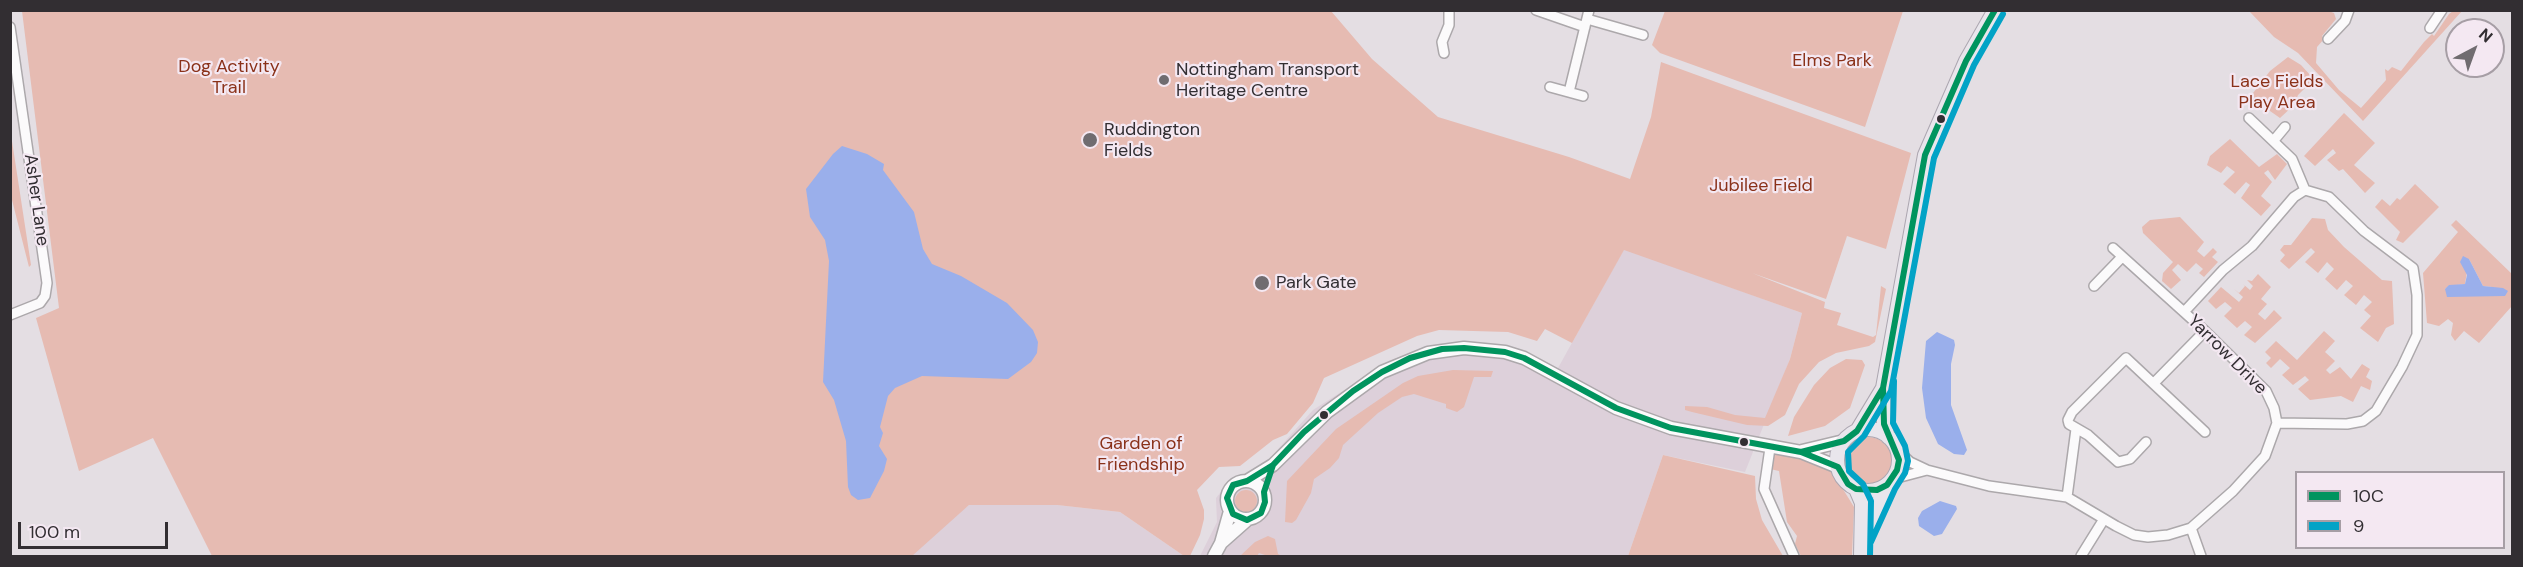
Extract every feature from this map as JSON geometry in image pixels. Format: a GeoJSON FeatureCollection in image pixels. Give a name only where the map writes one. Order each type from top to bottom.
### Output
{"type":"FeatureCollection","features":[{"type":"Feature","properties":{"kind":"main road"},"geometry":{"type":"LineString","coordinates":[[1863,536],[1898,470],[1897,450],[1888,437],[1884,424],[1883,388],[1925,155],[1966,61],[1995,10]]}},
{"type":"Feature","properties":{"kind":"main road"},"geometry":{"type":"LineString","coordinates":[[1883,388],[1857,431],[1844,441],[1839,449],[1838,467],[1848,484],[1856,489],[1866,491],[1890,482]]}},
{"type":"Feature","properties":{"kind":"main road"},"geometry":{"type":"LineString","coordinates":[[1857,431],[1869,429],[1888,437]]}},
{"type":"Feature","properties":{"kind":"main road"},"geometry":{"type":"LineString","coordinates":[[1856,489],[1862,503],[1861,556]]}},
{"type":"Feature","properties":{"kind":"street"},"geometry":{"type":"LineString","coordinates":[[1444,53],[1442,42],[1449,25],[1449,10]]}},
{"type":"Feature","properties":{"kind":"street"},"geometry":{"type":"LineString","coordinates":[[2328,39],[2345,21],[2349,10]]}},
{"type":"Feature","properties":{"kind":"street"},"geometry":{"type":"LineString","coordinates":[[2430,28],[2442,10]]}},
{"type":"Feature","properties":{"kind":"street"},"geometry":{"type":"LineString","coordinates":[[1539,11],[1587,19],[1643,35]]}},
{"type":"Feature","properties":{"kind":"street"},"geometry":{"type":"LineString","coordinates":[[1569,92],[1587,19]]}},
{"type":"Feature","properties":{"kind":"street","name":"Asher Lane"},"geometry":{"type":"LineString","coordinates":[[10,27],[47,283],[45,296],[40,303],[10,315]]}},
{"type":"Feature","properties":{"kind":"street"},"geometry":{"type":"LineString","coordinates":[[1550,87],[1583,96]]}},
{"type":"Feature","properties":{"kind":"street"},"geometry":{"type":"LineString","coordinates":[[2249,118],[2275,140],[2292,159],[2305,190]]}},
{"type":"Feature","properties":{"kind":"street"},"geometry":{"type":"LineString","coordinates":[[2275,140],[2285,127]]}},
{"type":"Feature","properties":{"kind":"street"},"geometry":{"type":"LineString","coordinates":[[1897,450],[1910,462],[1926,470],[1989,486],[2067,497],[2134,535],[2148,537],[2168,535],[2190,528],[2260,472],[2277,423],[2326,425],[2363,422],[2376,411],[2402,367],[2417,335],[2414,268],[2364,231],[2329,197],[2305,190],[2294,197],[2252,246],[2223,270],[2184,312]]}},
{"type":"Feature","properties":{"kind":"street","name":"Yarrow Drive"},"geometry":{"type":"LineString","coordinates":[[2114,248],[2205,331],[2266,391],[2274,408],[2277,423]]}},
{"type":"Feature","properties":{"kind":"street"},"geometry":{"type":"LineString","coordinates":[[2094,286],[2122,257]]}},
{"type":"Feature","properties":{"kind":"street"},"geometry":{"type":"LineString","coordinates":[[2154,383],[2205,331]]}},
{"type":"Feature","properties":{"kind":"street"},"geometry":{"type":"LineString","coordinates":[[1247,481],[1273,465],[1327,412],[1382,372],[1428,353],[1464,348],[1505,352],[1524,358],[1616,408],[1671,428],[1801,452],[1838,467]]}},
{"type":"Feature","properties":{"kind":"street"},"geometry":{"type":"LineString","coordinates":[[2146,442],[2130,459],[2118,462],[2088,435],[2069,424],[2069,415],[2123,359],[2129,359],[2205,432]]}},
{"type":"Feature","properties":{"kind":"street"},"geometry":{"type":"LineString","coordinates":[[2067,497],[2076,429]]}},
{"type":"Feature","properties":{"kind":"street"},"geometry":{"type":"LineString","coordinates":[[1801,452],[1844,441]]}},
{"type":"Feature","properties":{"kind":"street"},"geometry":{"type":"LineString","coordinates":[[1770,448],[1764,489],[1774,516],[1794,556]]}},
{"type":"Feature","properties":{"kind":"street"},"geometry":{"type":"LineString","coordinates":[[1221,543],[1247,520],[1261,513],[1265,502],[1264,492],[1273,465]]}},
{"type":"Feature","properties":{"kind":"street"},"geometry":{"type":"LineString","coordinates":[[1890,482],[1926,470]]}},
{"type":"Feature","properties":{"kind":"street"},"geometry":{"type":"LineString","coordinates":[[1247,520],[1236,517],[1230,511],[1227,502],[1229,491],[1240,482],[1247,481],[1254,482],[1264,492]]}},
{"type":"Feature","properties":{"kind":"street"},"geometry":{"type":"LineString","coordinates":[[1214,556],[1221,543],[1230,511]]}},
{"type":"Feature","properties":{"kind":"street"},"geometry":{"type":"LineString","coordinates":[[2081,556],[2104,519]]}},
{"type":"Feature","properties":{"kind":"street"},"geometry":{"type":"LineString","coordinates":[[2190,528],[2201,556]]}},
{"type":"Feature","properties":{"kind":"shaded area"},"geometry":{"type":"Polygon","coordinates":[[[1624,249],[1802,313],[1790,359],[1745,472],[1663,455],[1628,556],[1200,556],[1217,522],[1216,498],[1232,478],[1261,468],[1313,410],[1391,360],[1432,346],[1475,342],[1528,353],[1558,368],[1624,249]]]}},
{"type":"Feature","properties":{"kind":"shaded area"},"geometry":{"type":"Polygon","coordinates":[[[969,505],[1057,505],[1120,512],[1184,556],[902,556],[969,505]]]}},
{"type":"Feature","properties":{"kind":"green space","name":"Elms Park"},"geometry":{"type":"Polygon","coordinates":[[[1665,10],[1903,11],[1865,127],[1660,53],[1652,45],[1665,10]]]}},
{"type":"Feature","properties":{"kind":"green space"},"geometry":{"type":"Polygon","coordinates":[[[2326,10],[2334,13],[2336,19],[2322,36],[2324,39],[2317,47],[2316,63],[2339,90],[2361,108],[2386,80],[2385,69],[2388,71],[2392,67],[2401,71],[2424,42],[2432,34],[2434,36],[2445,20],[2445,30],[2363,121],[2298,53],[2274,37],[2249,11],[2326,10]]]}},
{"type":"Feature","properties":{"kind":"green space"},"geometry":{"type":"Polygon","coordinates":[[[22,11],[1331,11],[1372,59],[1438,117],[1569,157],[1630,179],[1651,117],[1661,62],[1911,153],[1886,249],[1847,236],[1826,299],[1752,273],[1825,302],[1824,308],[1841,313],[1837,325],[1873,337],[1876,335],[1881,286],[1886,289],[1875,342],[1869,346],[1836,353],[1819,362],[1799,384],[1785,415],[1768,426],[1747,425],[1692,412],[1685,410],[1685,406],[1707,407],[1735,415],[1765,418],[1790,359],[1802,313],[1624,250],[1572,343],[1545,329],[1537,341],[1508,332],[1439,330],[1417,336],[1324,378],[1313,403],[1287,434],[1273,440],[1240,466],[1219,467],[1197,490],[1204,510],[1204,519],[1200,535],[1190,556],[1184,556],[1120,512],[1057,505],[969,505],[912,556],[212,556],[153,438],[79,471],[36,318],[59,308],[22,11]]]}},
{"type":"Feature","properties":{"kind":"green space"},"geometry":{"type":"Polygon","coordinates":[[[2453,11],[2462,11],[2456,18],[2446,18],[2453,11]]]}},
{"type":"Feature","properties":{"kind":"green space","name":"Lace Fields Play Area"},"geometry":{"type":"Polygon","coordinates":[[[2288,57],[2301,65],[2311,76],[2310,83],[2298,95],[2294,105],[2280,118],[2250,97],[2270,71],[2288,57]]]}},
{"type":"Feature","properties":{"kind":"green space"},"geometry":{"type":"Polygon","coordinates":[[[2344,113],[2375,143],[2354,165],[2375,183],[2365,193],[2343,169],[2339,171],[2327,160],[2336,153],[2333,149],[2315,166],[2304,156],[2344,113]]]}},
{"type":"Feature","properties":{"kind":"green space"},"geometry":{"type":"Polygon","coordinates":[[[10,128],[31,265],[29,267],[11,196],[10,128]]]}},
{"type":"Feature","properties":{"kind":"green space"},"geometry":{"type":"Polygon","coordinates":[[[2230,139],[2259,167],[2277,154],[2287,164],[2275,180],[2268,170],[2264,173],[2272,182],[2261,196],[2271,205],[2261,216],[2241,198],[2250,185],[2246,182],[2235,194],[2223,184],[2235,172],[2227,166],[2221,173],[2207,165],[2210,156],[2230,139]]]}},
{"type":"Feature","properties":{"kind":"green space"},"geometry":{"type":"Polygon","coordinates":[[[2415,184],[2439,207],[2403,243],[2396,240],[2400,232],[2375,207],[2382,199],[2390,206],[2397,198],[2400,200],[2415,184]]]}},
{"type":"Feature","properties":{"kind":"green space"},"geometry":{"type":"Polygon","coordinates":[[[2180,217],[2204,242],[2197,251],[2204,257],[2213,248],[2217,252],[2212,257],[2218,262],[2204,277],[2199,273],[2203,269],[2196,263],[2187,272],[2178,264],[2172,270],[2181,280],[2171,289],[2162,281],[2163,273],[2173,262],[2143,233],[2142,227],[2150,220],[2180,217]]]}},
{"type":"Feature","properties":{"kind":"green space"},"geometry":{"type":"Polygon","coordinates":[[[2312,218],[2325,219],[2328,230],[2344,247],[2382,280],[2392,281],[2394,324],[2386,328],[2378,342],[2360,328],[2371,316],[2364,310],[2372,302],[2364,295],[2356,305],[2344,295],[2353,286],[2346,280],[2337,290],[2325,279],[2334,269],[2327,262],[2318,273],[2305,262],[2315,252],[2311,248],[2289,269],[2280,261],[2285,255],[2280,250],[2284,245],[2291,245],[2312,218]]]}},
{"type":"Feature","properties":{"kind":"green space"},"geometry":{"type":"Polygon","coordinates":[[[2456,220],[2512,274],[2512,306],[2479,343],[2464,331],[2455,341],[2451,335],[2453,323],[2448,319],[2439,326],[2427,323],[2423,273],[2458,232],[2451,225],[2456,220]],[[2469,259],[2465,284],[2449,286],[2445,289],[2492,287],[2483,286],[2469,259]]]}},
{"type":"Feature","properties":{"kind":"green space"},"geometry":{"type":"Polygon","coordinates":[[[2258,274],[2271,287],[2261,299],[2267,304],[2258,314],[2265,320],[2274,310],[2282,318],[2255,343],[2244,335],[2252,327],[2245,321],[2237,328],[2224,316],[2232,308],[2225,302],[2216,309],[2208,301],[2221,287],[2239,302],[2243,297],[2234,289],[2239,293],[2245,286],[2243,284],[2250,290],[2253,286],[2247,280],[2252,281],[2258,274]]]}},
{"type":"Feature","properties":{"kind":"green space"},"geometry":{"type":"Polygon","coordinates":[[[2324,331],[2335,341],[2325,352],[2335,361],[2326,370],[2330,374],[2340,367],[2351,379],[2362,364],[2370,369],[2366,377],[2372,381],[2370,390],[2361,386],[2353,402],[2341,396],[2310,400],[2298,389],[2309,380],[2305,376],[2293,385],[2282,375],[2290,368],[2280,359],[2271,368],[2266,363],[2271,358],[2265,352],[2276,341],[2297,360],[2324,331]]]}},
{"type":"Feature","properties":{"kind":"green space"},"geometry":{"type":"Polygon","coordinates":[[[1846,359],[1862,360],[1865,365],[1850,408],[1825,426],[1788,436],[1794,417],[1814,385],[1830,368],[1846,359]]]}},
{"type":"Feature","properties":{"kind":"green space"},"geometry":{"type":"Polygon","coordinates":[[[1453,370],[1493,371],[1491,377],[1474,377],[1464,407],[1457,412],[1446,408],[1446,404],[1414,394],[1402,397],[1378,413],[1343,445],[1339,458],[1330,468],[1314,479],[1311,493],[1296,520],[1292,523],[1285,522],[1287,481],[1336,429],[1403,383],[1418,376],[1453,370]]]}},
{"type":"Feature","properties":{"kind":"green space"},"geometry":{"type":"Polygon","coordinates":[[[1868,437],[1885,444],[1892,461],[1885,478],[1868,485],[1851,478],[1844,461],[1851,444],[1868,437]]]}},
{"type":"Feature","properties":{"kind":"green space"},"geometry":{"type":"Polygon","coordinates":[[[1773,453],[1817,462],[1833,473],[1854,507],[1852,556],[1801,556],[1795,544],[1797,536],[1787,522],[1779,471],[1770,469],[1773,453]]]}},
{"type":"Feature","properties":{"kind":"green space"},"geometry":{"type":"Polygon","coordinates":[[[1663,455],[1755,476],[1756,499],[1762,520],[1783,556],[1628,556],[1663,455]]]}},
{"type":"Feature","properties":{"kind":"green space"},"geometry":{"type":"Polygon","coordinates":[[[1246,490],[1254,493],[1257,501],[1254,509],[1246,512],[1238,509],[1235,501],[1238,493],[1246,490]]]}},
{"type":"Feature","properties":{"kind":"green space"},"geometry":{"type":"Polygon","coordinates":[[[1268,536],[1275,539],[1278,554],[1282,556],[1268,556],[1259,553],[1257,556],[1240,556],[1255,542],[1268,536]]]}},
{"type":"Feature","properties":{"kind":"water"},"geometry":{"type":"Polygon","coordinates":[[[842,146],[867,154],[884,164],[883,170],[914,212],[923,249],[932,264],[961,276],[1007,303],[1033,330],[1038,342],[1037,353],[1031,362],[1008,379],[922,376],[895,388],[888,396],[880,427],[883,433],[879,446],[887,459],[884,471],[870,498],[858,500],[851,495],[848,487],[846,441],[834,400],[823,382],[829,261],[825,240],[810,217],[806,189],[842,146]]]}},
{"type":"Feature","properties":{"kind":"water"},"geometry":{"type":"Polygon","coordinates":[[[2463,256],[2469,259],[2483,286],[2503,288],[2508,291],[2505,296],[2447,297],[2445,289],[2449,285],[2465,284],[2467,275],[2460,262],[2463,256]]]}},
{"type":"Feature","properties":{"kind":"water"},"geometry":{"type":"Polygon","coordinates":[[[1937,332],[1954,340],[1951,364],[1951,405],[1967,450],[1964,455],[1954,454],[1938,444],[1926,418],[1922,388],[1926,341],[1937,332]]]}},
{"type":"Feature","properties":{"kind":"water"},"geometry":{"type":"Polygon","coordinates":[[[1940,501],[1956,506],[1957,509],[1942,534],[1934,536],[1919,526],[1918,518],[1922,511],[1940,501]]]}},
{"type":"Feature","properties":{"kind":"transit line","name":"10C"},"geometry":{"type":"LineString","coordinates":[[1273,465],[1304,432],[1353,391],[1382,372],[1410,358],[1442,349],[1464,348],[1505,352],[1524,358],[1616,408],[1671,428],[1801,452],[1838,467],[1848,484],[1856,489],[1877,490],[1887,485],[1897,470],[1899,460],[1884,424],[1883,388],[1925,155],[1966,61],[1995,10]]}},
{"type":"Feature","properties":{"kind":"transit line","name":"9"},"geometry":{"type":"LineString","coordinates":[[1870,556],[1871,501],[1863,484],[1849,471],[1848,452],[1864,436],[1891,391],[1934,158],[1974,65],[2003,14]]}},
{"type":"Feature","properties":{"kind":"transit line","name":"9"},"geometry":{"type":"LineString","coordinates":[[1871,542],[1895,489],[1905,473],[1908,461],[1905,446],[1893,423],[1894,381]]}},
{"type":"Feature","properties":{"kind":"transit line","name":"10C"},"geometry":{"type":"LineString","coordinates":[[1801,452],[1844,441],[1857,431],[1883,388]]}},
{"type":"Feature","properties":{"kind":"transit line","name":"10C"},"geometry":{"type":"LineString","coordinates":[[1273,465],[1264,492],[1265,502],[1261,513],[1247,520],[1233,514],[1227,498],[1233,485],[1247,481],[1273,465]]}},
{"type":"Feature","properties":{"kind":"place","name":"Nottingham Transport Heritage Centre"},"geometry":{"type":"Point","coordinates":[1164,80]}},
{"type":"Feature","properties":{"kind":"place","name":"Ruddington Fields"},"geometry":{"type":"Point","coordinates":[1090,140]}},
{"type":"Feature","properties":{"kind":"place","name":"Park Gate"},"geometry":{"type":"Point","coordinates":[1262,283]}},
{"type":"Feature","properties":{"kind":"park label","name":"Dog Activity Trail"},"geometry":{"type":"Point","coordinates":[229,77]}},
{"type":"Feature","properties":{"kind":"park label","name":"Jubilee Field"},"geometry":{"type":"Point","coordinates":[1761,186]}},
{"type":"Feature","properties":{"kind":"park label","name":"Garden of Friendship"},"geometry":{"type":"Point","coordinates":[1141,454]}}]}
